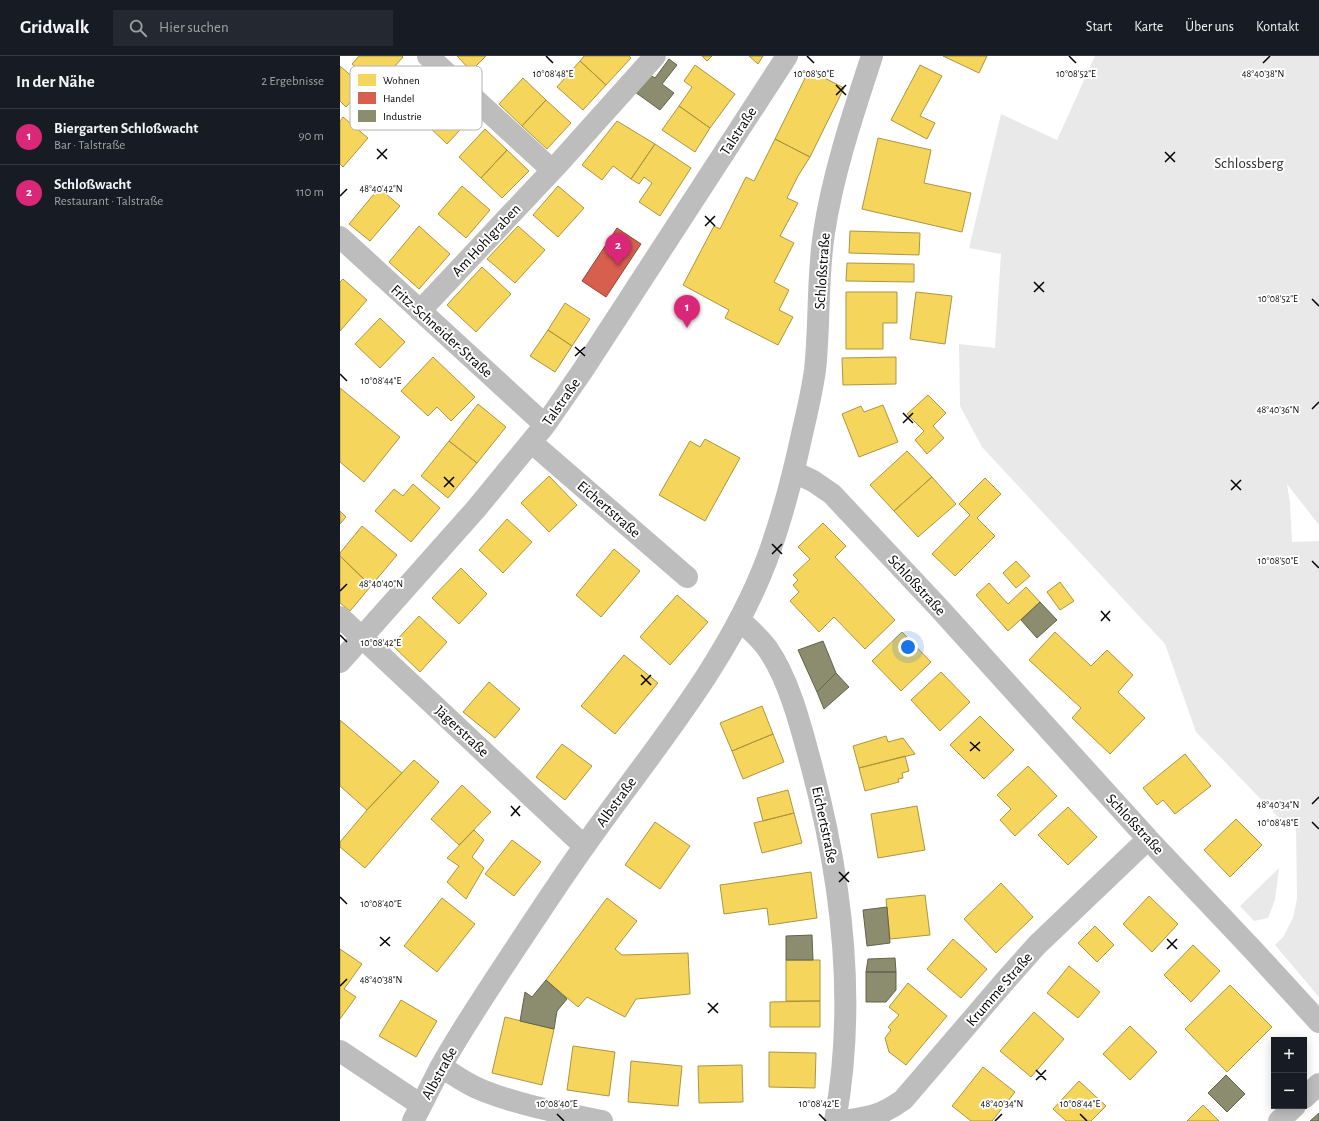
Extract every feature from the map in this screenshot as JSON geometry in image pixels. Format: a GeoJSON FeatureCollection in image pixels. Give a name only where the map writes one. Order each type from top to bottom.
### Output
{"type":"FeatureCollection","features":[{"type":"Feature","properties":{"kind":"street"},"geometry":{"type":"LineString","coordinates":[[428,56],[439,66]]}},
{"type":"Feature","properties":{"kind":"street","name":"Am Hohlgraben"},"geometry":{"type":"LineString","coordinates":[[420,311],[552,170],[655,56]]}},
{"type":"Feature","properties":{"kind":"street","name":"Talstraße"},"geometry":{"type":"LineString","coordinates":[[340,662],[476,508],[545,424],[583,370],[787,56]]}},
{"type":"Feature","properties":{"kind":"street","name":"Schloßstraße"},"geometry":{"type":"LineString","coordinates":[[872,56],[829,201],[823,242],[815,372],[794,472],[813,481],[832,494],[939,608],[1148,839],[1319,1022]]}},
{"type":"Feature","properties":{"kind":"street"},"geometry":{"type":"LineString","coordinates":[[482,106],[552,170]]}},
{"type":"Feature","properties":{"kind":"street","name":"Fritz-Schneider-Straße"},"geometry":{"type":"LineString","coordinates":[[342,242],[545,424]]}},
{"type":"Feature","properties":{"kind":"street","name":"Eichertstraße"},"geometry":{"type":"LineString","coordinates":[[531,442],[687,577]]}},
{"type":"Feature","properties":{"kind":"street","name":"Albstraße"},"geometry":{"type":"LineString","coordinates":[[417,1113],[441,1066],[488,990],[584,846],[693,696],[719,656],[740,620],[767,560],[794,472]]}},
{"type":"Feature","properties":{"kind":"street","name":"Jägerstraße"},"geometry":{"type":"LineString","coordinates":[[340,617],[584,846]]}},
{"type":"Feature","properties":{"kind":"street","name":"Eichertstraße"},"geometry":{"type":"LineString","coordinates":[[740,620],[767,648],[779,668],[789,692],[806,745],[822,806],[832,855],[840,908],[846,987],[845,1038],[841,1091],[835,1121]]}},
{"type":"Feature","properties":{"kind":"street","name":"Krumme Straße"},"geometry":{"type":"LineString","coordinates":[[844,1121],[869,1118],[886,1112],[903,1100],[1037,945],[1148,839]]}},
{"type":"Feature","properties":{"kind":"street"},"geometry":{"type":"LineString","coordinates":[[340,1051],[417,1113]]}},
{"type":"Feature","properties":{"kind":"street"},"geometry":{"type":"LineString","coordinates":[[441,1066],[462,1081],[484,1091],[540,1108],[602,1121]]}},
{"type":"Feature","properties":{"kind":"street"},"geometry":{"type":"LineString","coordinates":[[1307,1095],[1319,1084]]}},
{"type":"Feature","properties":{"kind":"street"},"geometry":{"type":"LineString","coordinates":[[1279,1121],[1292,1109]]}},
{"type":"Feature","properties":{"kind":"green space","name":"Schlossberg"},"geometry":{"type":"Polygon","coordinates":[[[1095,56],[1319,56],[1319,525],[1287,484],[1290,503],[1292,542],[1319,541],[1319,997],[1275,945],[1283,937],[1293,918],[1297,899],[1296,822],[1280,819],[1196,732],[1165,644],[982,447],[960,406],[959,344],[995,348],[1001,254],[969,248],[1001,114],[1057,140],[1095,56]]]}},
{"type":"Feature","properties":{"kind":"green space"},"geometry":{"type":"Polygon","coordinates":[[[1279,868],[1275,900],[1268,918],[1254,921],[1240,906],[1279,868]]]}},
{"type":"Feature","properties":{"kind":"building: Wohnen"},"geometry":{"type":"Polygon","coordinates":[[[359,56],[403,57],[395,66],[354,66],[352,64],[359,56]]]}},
{"type":"Feature","properties":{"kind":"building: Wohnen"},"geometry":{"type":"Polygon","coordinates":[[[457,56],[486,56],[476,66],[466,66],[457,56]]]}},
{"type":"Feature","properties":{"kind":"building: Wohnen"},"geometry":{"type":"Polygon","coordinates":[[[584,56],[629,56],[631,58],[606,85],[580,61],[584,56]]]}},
{"type":"Feature","properties":{"kind":"building: Wohnen"},"geometry":{"type":"Polygon","coordinates":[[[702,56],[712,56],[707,61],[702,56]]]}},
{"type":"Feature","properties":{"kind":"building: Wohnen"},"geometry":{"type":"Polygon","coordinates":[[[749,56],[763,56],[758,64],[749,56]]]}},
{"type":"Feature","properties":{"kind":"building: Wohnen"},"geometry":{"type":"Polygon","coordinates":[[[943,56],[987,56],[979,73],[943,56]]]}},
{"type":"Feature","properties":{"kind":"building: Wohnen"},"geometry":{"type":"Polygon","coordinates":[[[580,61],[606,85],[583,110],[557,87],[580,61]]]}},
{"type":"Feature","properties":{"kind":"building: Wohnen"},"geometry":{"type":"Polygon","coordinates":[[[695,65],[735,94],[710,128],[679,106],[692,87],[684,81],[695,65]]]}},
{"type":"Feature","properties":{"kind":"building: Wohnen"},"geometry":{"type":"Polygon","coordinates":[[[920,65],[942,76],[920,116],[935,123],[927,139],[891,120],[920,65]]]}},
{"type":"Feature","properties":{"kind":"building: Wohnen"},"geometry":{"type":"Polygon","coordinates":[[[340,66],[350,75],[350,103],[346,107],[340,101],[340,66]]]}},
{"type":"Feature","properties":{"kind":"building: Wohnen"},"geometry":{"type":"Polygon","coordinates":[[[809,70],[844,88],[810,157],[775,139],[809,70]]]}},
{"type":"Feature","properties":{"kind":"building: Wohnen"},"geometry":{"type":"Polygon","coordinates":[[[523,78],[546,100],[522,126],[499,104],[523,78]]]}},
{"type":"Feature","properties":{"kind":"building: Wohnen"},"geometry":{"type":"Polygon","coordinates":[[[546,100],[571,123],[547,149],[522,126],[546,100]]]}},
{"type":"Feature","properties":{"kind":"building: Wohnen"},"geometry":{"type":"Polygon","coordinates":[[[679,106],[710,128],[695,152],[662,130],[679,106]]]}},
{"type":"Feature","properties":{"kind":"building: Wohnen"},"geometry":{"type":"Polygon","coordinates":[[[343,117],[350,123],[350,130],[358,130],[368,138],[343,167],[340,164],[340,121],[343,117]]]}},
{"type":"Feature","properties":{"kind":"building: Wohnen"},"geometry":{"type":"Polygon","coordinates":[[[617,121],[655,144],[631,179],[613,166],[602,180],[582,165],[617,121]]]}},
{"type":"Feature","properties":{"kind":"building: Wohnen"},"geometry":{"type":"Polygon","coordinates":[[[485,129],[507,150],[481,178],[459,157],[485,129]]]}},
{"type":"Feature","properties":{"kind":"building: Wohnen"},"geometry":{"type":"Polygon","coordinates":[[[432,130],[460,130],[447,144],[432,130]]]}},
{"type":"Feature","properties":{"kind":"building: Wohnen"},"geometry":{"type":"Polygon","coordinates":[[[878,138],[931,150],[924,183],[971,193],[962,232],[862,209],[878,138]]]}},
{"type":"Feature","properties":{"kind":"building: Wohnen"},"geometry":{"type":"Polygon","coordinates":[[[775,139],[810,157],[787,198],[798,203],[780,236],[794,243],[774,282],[789,290],[779,310],[793,317],[778,345],[725,318],[729,310],[683,285],[714,226],[720,229],[746,177],[754,181],[775,139]]]}},
{"type":"Feature","properties":{"kind":"building: Wohnen"},"geometry":{"type":"Polygon","coordinates":[[[655,144],[691,168],[660,216],[639,202],[652,183],[644,177],[639,184],[631,179],[655,144]]]}},
{"type":"Feature","properties":{"kind":"building: Wohnen"},"geometry":{"type":"Polygon","coordinates":[[[507,150],[529,171],[502,198],[481,178],[507,150]]]}},
{"type":"Feature","properties":{"kind":"building: Wohnen"},"geometry":{"type":"Polygon","coordinates":[[[462,186],[490,210],[466,238],[438,214],[462,186]]]}},
{"type":"Feature","properties":{"kind":"building: Wohnen"},"geometry":{"type":"Polygon","coordinates":[[[558,186],[584,208],[558,237],[533,215],[558,186]]]}},
{"type":"Feature","properties":{"kind":"building: Wohnen"},"geometry":{"type":"Polygon","coordinates":[[[379,188],[400,206],[370,241],[349,224],[379,188]]]}},
{"type":"Feature","properties":{"kind":"building: Wohnen"},"geometry":{"type":"Polygon","coordinates":[[[419,226],[450,254],[419,289],[389,262],[419,226]]]}},
{"type":"Feature","properties":{"kind":"building: Wohnen"},"geometry":{"type":"Polygon","coordinates":[[[518,226],[545,250],[515,283],[487,259],[518,226]]]}},
{"type":"Feature","properties":{"kind":"building: Wohnen"},"geometry":{"type":"Polygon","coordinates":[[[850,231],[920,233],[919,255],[849,253],[850,231]]]}},
{"type":"Feature","properties":{"kind":"building: Wohnen"},"geometry":{"type":"Polygon","coordinates":[[[847,263],[914,264],[914,282],[846,281],[847,263]]]}},
{"type":"Feature","properties":{"kind":"building: Wohnen"},"geometry":{"type":"Polygon","coordinates":[[[482,267],[511,294],[476,332],[447,305],[482,267]]]}},
{"type":"Feature","properties":{"kind":"building: Wohnen"},"geometry":{"type":"Polygon","coordinates":[[[343,279],[367,300],[340,331],[340,282],[343,279]]]}},
{"type":"Feature","properties":{"kind":"building: Wohnen"},"geometry":{"type":"Polygon","coordinates":[[[846,292],[897,292],[897,323],[883,323],[883,349],[846,349],[846,292]]]}},
{"type":"Feature","properties":{"kind":"building: Wohnen"},"geometry":{"type":"Polygon","coordinates":[[[916,292],[952,296],[945,344],[910,339],[916,292]]]}},
{"type":"Feature","properties":{"kind":"building: Wohnen"},"geometry":{"type":"Polygon","coordinates":[[[565,303],[590,319],[572,346],[548,330],[565,303]]]}},
{"type":"Feature","properties":{"kind":"building: Wohnen"},"geometry":{"type":"Polygon","coordinates":[[[380,318],[405,342],[380,368],[355,344],[380,318]]]}},
{"type":"Feature","properties":{"kind":"building: Wohnen"},"geometry":{"type":"Polygon","coordinates":[[[548,330],[572,346],[555,372],[530,356],[548,330]]]}},
{"type":"Feature","properties":{"kind":"building: Wohnen"},"geometry":{"type":"Polygon","coordinates":[[[433,357],[475,397],[451,421],[437,407],[428,416],[401,391],[433,357]]]}},
{"type":"Feature","properties":{"kind":"building: Wohnen"},"geometry":{"type":"Polygon","coordinates":[[[896,357],[896,384],[843,385],[842,358],[896,357]]]}},
{"type":"Feature","properties":{"kind":"building: Wohnen"},"geometry":{"type":"Polygon","coordinates":[[[340,388],[400,437],[364,482],[340,462],[340,388]]]}},
{"type":"Feature","properties":{"kind":"building: Wohnen"},"geometry":{"type":"Polygon","coordinates":[[[928,395],[946,413],[933,426],[944,438],[927,454],[915,440],[924,431],[907,414],[928,395]]]}},
{"type":"Feature","properties":{"kind":"building: Wohnen"},"geometry":{"type":"Polygon","coordinates":[[[478,404],[506,427],[477,463],[449,441],[478,404]]]}},
{"type":"Feature","properties":{"kind":"building: Wohnen"},"geometry":{"type":"Polygon","coordinates":[[[883,405],[898,442],[859,457],[842,414],[861,406],[864,412],[883,405]]]}},
{"type":"Feature","properties":{"kind":"building: Wohnen"},"geometry":{"type":"Polygon","coordinates":[[[705,439],[740,458],[705,521],[659,495],[690,441],[700,447],[705,439]]]}},
{"type":"Feature","properties":{"kind":"building: Wohnen"},"geometry":{"type":"Polygon","coordinates":[[[449,441],[477,463],[448,498],[421,476],[449,441]]]}},
{"type":"Feature","properties":{"kind":"building: Wohnen"},"geometry":{"type":"Polygon","coordinates":[[[907,451],[932,477],[894,511],[870,485],[907,451]]]}},
{"type":"Feature","properties":{"kind":"building: Wohnen"},"geometry":{"type":"Polygon","coordinates":[[[549,476],[577,505],[549,532],[521,503],[549,476]]]}},
{"type":"Feature","properties":{"kind":"building: Wohnen"},"geometry":{"type":"Polygon","coordinates":[[[932,477],[956,504],[918,537],[894,511],[932,477]]]}},
{"type":"Feature","properties":{"kind":"building: Wohnen"},"geometry":{"type":"Polygon","coordinates":[[[985,478],[1001,494],[977,518],[995,536],[955,576],[932,554],[970,515],[959,504],[985,478]]]}},
{"type":"Feature","properties":{"kind":"building: Wohnen"},"geometry":{"type":"Polygon","coordinates":[[[413,484],[440,508],[411,542],[375,511],[394,489],[403,496],[413,484]]]}},
{"type":"Feature","properties":{"kind":"building: Wohnen"},"geometry":{"type":"Polygon","coordinates":[[[340,511],[346,517],[340,524],[340,511]]]}},
{"type":"Feature","properties":{"kind":"building: Wohnen"},"geometry":{"type":"Polygon","coordinates":[[[507,519],[532,542],[503,573],[479,550],[507,519]]]}},
{"type":"Feature","properties":{"kind":"building: Wohnen"},"geometry":{"type":"Polygon","coordinates":[[[823,523],[846,546],[835,557],[895,620],[865,649],[834,617],[819,632],[790,601],[799,592],[793,585],[798,580],[793,575],[810,559],[798,547],[823,523]]]}},
{"type":"Feature","properties":{"kind":"building: Wohnen"},"geometry":{"type":"Polygon","coordinates":[[[362,526],[397,555],[371,586],[340,556],[340,553],[362,526]]]}},
{"type":"Feature","properties":{"kind":"building: Wohnen"},"geometry":{"type":"Polygon","coordinates":[[[614,549],[640,571],[601,617],[576,595],[614,549]]]}},
{"type":"Feature","properties":{"kind":"building: Wohnen"},"geometry":{"type":"Polygon","coordinates":[[[340,556],[371,586],[350,611],[340,603],[340,556]]]}},
{"type":"Feature","properties":{"kind":"building: Wohnen"},"geometry":{"type":"Polygon","coordinates":[[[1016,561],[1030,576],[1016,588],[1003,573],[1016,561]]]}},
{"type":"Feature","properties":{"kind":"building: Wohnen"},"geometry":{"type":"Polygon","coordinates":[[[461,568],[487,594],[459,624],[432,598],[461,568]]]}},
{"type":"Feature","properties":{"kind":"building: Wohnen"},"geometry":{"type":"Polygon","coordinates":[[[1060,582],[1074,601],[1060,610],[1047,592],[1060,582]]]}},
{"type":"Feature","properties":{"kind":"building: Wohnen"},"geometry":{"type":"Polygon","coordinates":[[[989,583],[1008,604],[1026,587],[1040,602],[1008,631],[976,595],[989,583]]]}},
{"type":"Feature","properties":{"kind":"building: Wohnen"},"geometry":{"type":"Polygon","coordinates":[[[677,595],[708,622],[670,665],[640,637],[677,595]]]}},
{"type":"Feature","properties":{"kind":"building: Wohnen"},"geometry":{"type":"Polygon","coordinates":[[[419,616],[447,642],[420,672],[392,645],[419,616]]]}},
{"type":"Feature","properties":{"kind":"building: Wohnen"},"geometry":{"type":"Polygon","coordinates":[[[902,632],[931,662],[901,691],[872,661],[902,632]]]}},
{"type":"Feature","properties":{"kind":"building: Wohnen"},"geometry":{"type":"Polygon","coordinates":[[[1055,632],[1091,666],[1107,650],[1133,675],[1118,692],[1145,718],[1110,754],[1072,718],[1081,708],[1029,660],[1055,632]]]}},
{"type":"Feature","properties":{"kind":"building: Wohnen"},"geometry":{"type":"Polygon","coordinates":[[[624,655],[658,683],[615,734],[581,706],[624,655]]]}},
{"type":"Feature","properties":{"kind":"building: Wohnen"},"geometry":{"type":"Polygon","coordinates":[[[941,672],[970,702],[940,731],[911,700],[941,672]]]}},
{"type":"Feature","properties":{"kind":"building: Wohnen"},"geometry":{"type":"Polygon","coordinates":[[[489,682],[520,709],[495,738],[463,712],[489,682]]]}},
{"type":"Feature","properties":{"kind":"building: Wohnen"},"geometry":{"type":"Polygon","coordinates":[[[762,706],[773,734],[732,751],[720,723],[762,706]]]}},
{"type":"Feature","properties":{"kind":"building: Wohnen"},"geometry":{"type":"Polygon","coordinates":[[[980,716],[1014,750],[984,779],[950,745],[980,716]]]}},
{"type":"Feature","properties":{"kind":"building: Wohnen"},"geometry":{"type":"Polygon","coordinates":[[[340,720],[402,773],[367,810],[340,786],[340,720]]]}},
{"type":"Feature","properties":{"kind":"building: Wohnen"},"geometry":{"type":"Polygon","coordinates":[[[773,734],[784,762],[743,779],[732,751],[773,734]]]}},
{"type":"Feature","properties":{"kind":"building: Wohnen"},"geometry":{"type":"Polygon","coordinates":[[[886,736],[888,742],[903,738],[915,754],[859,768],[853,746],[886,736]]]}},
{"type":"Feature","properties":{"kind":"building: Wohnen"},"geometry":{"type":"Polygon","coordinates":[[[562,744],[592,766],[565,800],[536,777],[562,744]]]}},
{"type":"Feature","properties":{"kind":"building: Wohnen"},"geometry":{"type":"Polygon","coordinates":[[[1185,754],[1211,786],[1175,814],[1163,800],[1157,805],[1143,788],[1185,754]]]}},
{"type":"Feature","properties":{"kind":"building: Wohnen"},"geometry":{"type":"Polygon","coordinates":[[[905,756],[909,771],[902,773],[903,778],[898,779],[899,782],[865,791],[859,768],[905,756]]]}},
{"type":"Feature","properties":{"kind":"building: Wohnen"},"geometry":{"type":"Polygon","coordinates":[[[414,760],[439,782],[365,868],[340,847],[340,842],[367,810],[414,760]]]}},
{"type":"Feature","properties":{"kind":"building: Wohnen"},"geometry":{"type":"Polygon","coordinates":[[[1028,766],[1057,796],[1015,836],[1000,820],[1011,809],[997,795],[1028,766]]]}},
{"type":"Feature","properties":{"kind":"building: Wohnen"},"geometry":{"type":"Polygon","coordinates":[[[462,785],[491,812],[459,845],[431,819],[462,785]]]}},
{"type":"Feature","properties":{"kind":"building: Wohnen"},"geometry":{"type":"Polygon","coordinates":[[[788,790],[794,813],[763,821],[757,798],[788,790]]]}},
{"type":"Feature","properties":{"kind":"building: Wohnen"},"geometry":{"type":"Polygon","coordinates":[[[917,806],[925,850],[878,858],[871,814],[917,806]]]}},
{"type":"Feature","properties":{"kind":"building: Wohnen"},"geometry":{"type":"Polygon","coordinates":[[[1068,807],[1097,837],[1068,865],[1038,835],[1068,807]]]}},
{"type":"Feature","properties":{"kind":"building: Wohnen"},"geometry":{"type":"Polygon","coordinates":[[[794,813],[802,843],[762,853],[754,823],[794,813]]]}},
{"type":"Feature","properties":{"kind":"building: Wohnen"},"geometry":{"type":"Polygon","coordinates":[[[1236,819],[1262,845],[1230,877],[1204,850],[1236,819]]]}},
{"type":"Feature","properties":{"kind":"building: Wohnen"},"geometry":{"type":"Polygon","coordinates":[[[655,822],[690,846],[660,889],[625,865],[655,822]]]}},
{"type":"Feature","properties":{"kind":"building: Wohnen"},"geometry":{"type":"Polygon","coordinates":[[[474,830],[484,840],[472,857],[484,868],[466,899],[447,882],[459,866],[447,858],[474,830]]]}},
{"type":"Feature","properties":{"kind":"building: Wohnen"},"geometry":{"type":"Polygon","coordinates":[[[512,840],[541,862],[514,896],[485,874],[512,840]]]}},
{"type":"Feature","properties":{"kind":"building: Wohnen"},"geometry":{"type":"Polygon","coordinates":[[[811,872],[817,918],[769,925],[767,908],[724,914],[720,885],[811,872]]]}},
{"type":"Feature","properties":{"kind":"building: Wohnen"},"geometry":{"type":"Polygon","coordinates":[[[1001,883],[1033,917],[996,953],[964,919],[1001,883]]]}},
{"type":"Feature","properties":{"kind":"building: Wohnen"},"geometry":{"type":"Polygon","coordinates":[[[925,895],[930,935],[890,939],[886,899],[925,895]]]}},
{"type":"Feature","properties":{"kind":"building: Wohnen"},"geometry":{"type":"Polygon","coordinates":[[[1149,896],[1178,924],[1152,952],[1123,924],[1149,896]]]}},
{"type":"Feature","properties":{"kind":"building: Wohnen"},"geometry":{"type":"Polygon","coordinates":[[[442,898],[475,924],[437,972],[404,946],[442,898]]]}},
{"type":"Feature","properties":{"kind":"building: Wohnen"},"geometry":{"type":"Polygon","coordinates":[[[607,898],[637,921],[615,949],[622,955],[688,953],[690,994],[636,999],[625,1017],[587,997],[578,1007],[546,980],[607,898]]]}},
{"type":"Feature","properties":{"kind":"building: Wohnen"},"geometry":{"type":"Polygon","coordinates":[[[1095,926],[1114,945],[1097,962],[1078,943],[1095,926]]]}},
{"type":"Feature","properties":{"kind":"building: Wohnen"},"geometry":{"type":"Polygon","coordinates":[[[953,939],[987,969],[961,998],[927,969],[953,939]]]}},
{"type":"Feature","properties":{"kind":"building: Wohnen"},"geometry":{"type":"Polygon","coordinates":[[[1193,945],[1220,971],[1191,1002],[1164,975],[1193,945]]]}},
{"type":"Feature","properties":{"kind":"building: Wohnen"},"geometry":{"type":"Polygon","coordinates":[[[340,949],[362,964],[344,989],[356,997],[340,1019],[340,949]]]}},
{"type":"Feature","properties":{"kind":"building: Wohnen"},"geometry":{"type":"Polygon","coordinates":[[[786,960],[820,960],[820,1001],[786,1001],[786,960]]]}},
{"type":"Feature","properties":{"kind":"building: Wohnen"},"geometry":{"type":"Polygon","coordinates":[[[1069,966],[1100,992],[1078,1018],[1047,993],[1069,966]]]}},
{"type":"Feature","properties":{"kind":"building: Wohnen"},"geometry":{"type":"Polygon","coordinates":[[[908,983],[947,1016],[906,1065],[889,1052],[885,1038],[891,1030],[888,1027],[899,1015],[889,1007],[908,983]]]}},
{"type":"Feature","properties":{"kind":"building: Wohnen"},"geometry":{"type":"Polygon","coordinates":[[[1230,985],[1272,1027],[1227,1072],[1185,1029],[1230,985]]]}},
{"type":"Feature","properties":{"kind":"building: Wohnen"},"geometry":{"type":"Polygon","coordinates":[[[401,1000],[437,1021],[416,1057],[379,1036],[401,1000]]]}},
{"type":"Feature","properties":{"kind":"building: Wohnen"},"geometry":{"type":"Polygon","coordinates":[[[820,1001],[820,1027],[770,1027],[770,1002],[820,1001]]]}},
{"type":"Feature","properties":{"kind":"building: Wohnen"},"geometry":{"type":"Polygon","coordinates":[[[1034,1012],[1064,1039],[1031,1077],[1000,1051],[1034,1012]]]}},
{"type":"Feature","properties":{"kind":"building: Wohnen"},"geometry":{"type":"Polygon","coordinates":[[[505,1017],[554,1029],[542,1085],[492,1073],[505,1017]]]}},
{"type":"Feature","properties":{"kind":"building: Wohnen"},"geometry":{"type":"Polygon","coordinates":[[[1130,1026],[1157,1052],[1130,1080],[1103,1054],[1130,1026]]]}},
{"type":"Feature","properties":{"kind":"building: Wohnen"},"geometry":{"type":"Polygon","coordinates":[[[573,1046],[615,1052],[609,1096],[567,1090],[573,1046]]]}},
{"type":"Feature","properties":{"kind":"building: Wohnen"},"geometry":{"type":"Polygon","coordinates":[[[769,1052],[816,1053],[815,1088],[769,1087],[769,1052]]]}},
{"type":"Feature","properties":{"kind":"building: Wohnen"},"geometry":{"type":"Polygon","coordinates":[[[631,1061],[682,1066],[678,1106],[628,1102],[631,1061]]]}},
{"type":"Feature","properties":{"kind":"building: Wohnen"},"geometry":{"type":"Polygon","coordinates":[[[742,1065],[743,1102],[699,1103],[698,1066],[742,1065]]]}},
{"type":"Feature","properties":{"kind":"building: Wohnen"},"geometry":{"type":"Polygon","coordinates":[[[983,1067],[1015,1092],[992,1121],[971,1121],[952,1106],[983,1067]]]}},
{"type":"Feature","properties":{"kind":"building: Wohnen"},"geometry":{"type":"Polygon","coordinates":[[[1079,1081],[1106,1106],[1091,1121],[1066,1121],[1053,1109],[1079,1081]]]}},
{"type":"Feature","properties":{"kind":"building: Wohnen"},"geometry":{"type":"Polygon","coordinates":[[[1203,1105],[1219,1121],[1187,1121],[1203,1105]]]}},
{"type":"Feature","properties":{"kind":"building: Handel"},"geometry":{"type":"Polygon","coordinates":[[[617,228],[641,244],[606,297],[582,281],[617,228]]]}},
{"type":"Feature","properties":{"kind":"building: Industrie"},"geometry":{"type":"Polygon","coordinates":[[[669,59],[677,65],[662,84],[674,93],[660,110],[635,92],[649,74],[655,78],[669,59]]]}},
{"type":"Feature","properties":{"kind":"building: Industrie"},"geometry":{"type":"Polygon","coordinates":[[[1040,602],[1057,620],[1037,638],[1021,620],[1040,602]]]}},
{"type":"Feature","properties":{"kind":"building: Industrie"},"geometry":{"type":"Polygon","coordinates":[[[823,641],[836,673],[817,692],[798,650],[823,641]]]}},
{"type":"Feature","properties":{"kind":"building: Industrie"},"geometry":{"type":"Polygon","coordinates":[[[836,673],[849,687],[824,709],[817,692],[836,673]]]}},
{"type":"Feature","properties":{"kind":"building: Industrie"},"geometry":{"type":"Polygon","coordinates":[[[887,907],[890,943],[867,946],[863,910],[887,907]]]}},
{"type":"Feature","properties":{"kind":"building: Industrie"},"geometry":{"type":"Polygon","coordinates":[[[812,935],[813,960],[786,960],[786,936],[812,935]]]}},
{"type":"Feature","properties":{"kind":"building: Industrie"},"geometry":{"type":"Polygon","coordinates":[[[895,958],[896,972],[866,972],[868,959],[895,958]]]}},
{"type":"Feature","properties":{"kind":"building: Industrie"},"geometry":{"type":"Polygon","coordinates":[[[866,972],[896,972],[896,990],[886,1002],[866,1002],[866,972]]]}},
{"type":"Feature","properties":{"kind":"building: Industrie"},"geometry":{"type":"Polygon","coordinates":[[[546,980],[567,999],[557,1011],[554,1029],[520,1021],[525,992],[532,997],[546,980]]]}},
{"type":"Feature","properties":{"kind":"building: Industrie"},"geometry":{"type":"Polygon","coordinates":[[[1226,1075],[1245,1094],[1227,1112],[1208,1093],[1226,1075]]]}},
{"type":"Feature","properties":{"kind":"building: Industrie"},"geometry":{"type":"Polygon","coordinates":[[[1319,1113],[1319,1121],[1310,1121],[1319,1113]]]}},
{"type":"Feature","properties":{"kind":"place","name":"Schloßwacht"},"geometry":{"type":"Point","coordinates":[618,266]}},
{"type":"Feature","properties":{"kind":"place","name":"Biergarten Schloßwacht"},"geometry":{"type":"Point","coordinates":[687,328]}}]}
